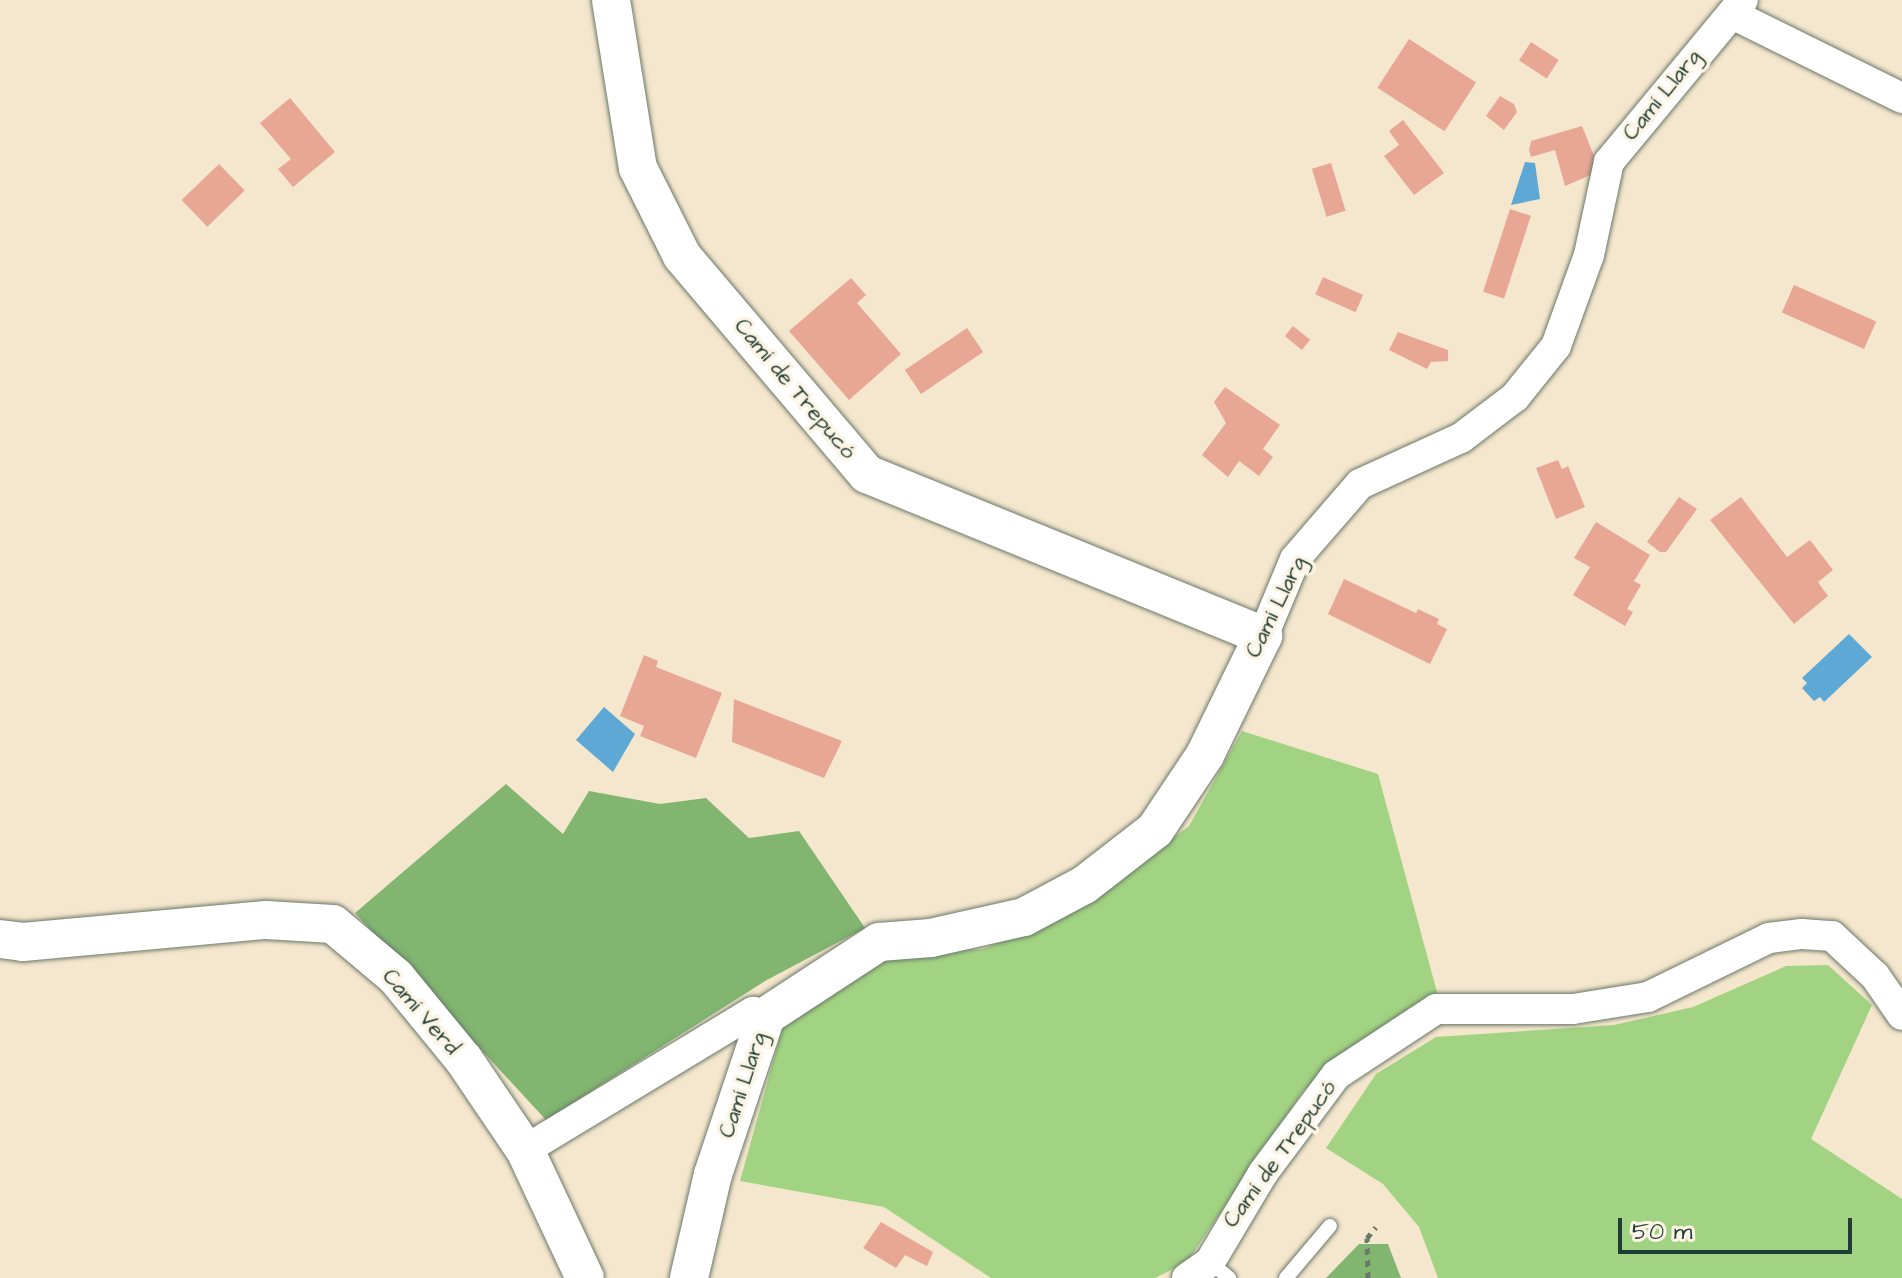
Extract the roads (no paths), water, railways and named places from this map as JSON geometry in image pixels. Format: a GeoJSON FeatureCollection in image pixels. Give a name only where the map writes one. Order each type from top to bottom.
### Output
{"type":"FeatureCollection","features":[{"type":"Feature","properties":{"kind":"street","name":"Camí de Trepucó"},"geometry":{"type":"LineString","coordinates":[[611,0],[638,168],[682,256],[867,474],[1263,636]]}},
{"type":"Feature","properties":{"kind":"street","name":"Camí Llarg"},"geometry":{"type":"LineString","coordinates":[[689,1278],[713,1174],[766,1016],[879,942],[931,938],[1024,917],[1084,885],[1155,830],[1205,755],[1263,636],[1295,559],[1360,484],[1461,438],[1515,397],[1556,346],[1589,255],[1609,162],[1737,7],[1902,98]]}},
{"type":"Feature","properties":{"kind":"street","name":"Camí Verd"},"geometry":{"type":"LineString","coordinates":[[0,939],[23,942],[266,920],[333,924],[396,977],[464,1060],[525,1150],[585,1278]]}},
{"type":"Feature","properties":{"kind":"street","name":"Camí de Trepucó"},"geometry":{"type":"LineString","coordinates":[[1208,1273],[1263,1173],[1336,1075],[1436,1009],[1573,1009],[1648,997],[1769,938],[1802,934],[1832,936],[1875,976],[1902,1015]]}},
{"type":"Feature","properties":{"kind":"street"},"geometry":{"type":"LineString","coordinates":[[525,1150],[753,1012],[766,1016]]}},
{"type":"Feature","properties":{"kind":"lane"},"geometry":{"type":"LineString","coordinates":[[1286,1278],[1330,1226]]}},
{"type":"Feature","properties":{"kind":"water"},"geometry":{"type":"Polygon","coordinates":[[[1525,162],[1535,163],[1540,199],[1511,205],[1525,162]]]}},
{"type":"Feature","properties":{"kind":"water"},"geometry":{"type":"Polygon","coordinates":[[[1849,634],[1872,657],[1824,702],[1820,697],[1814,701],[1802,688],[1807,683],[1802,678],[1849,634]]]}},
{"type":"Feature","properties":{"kind":"water"},"geometry":{"type":"Polygon","coordinates":[[[604,707],[635,734],[613,772],[576,740],[604,707]]]}}]}
